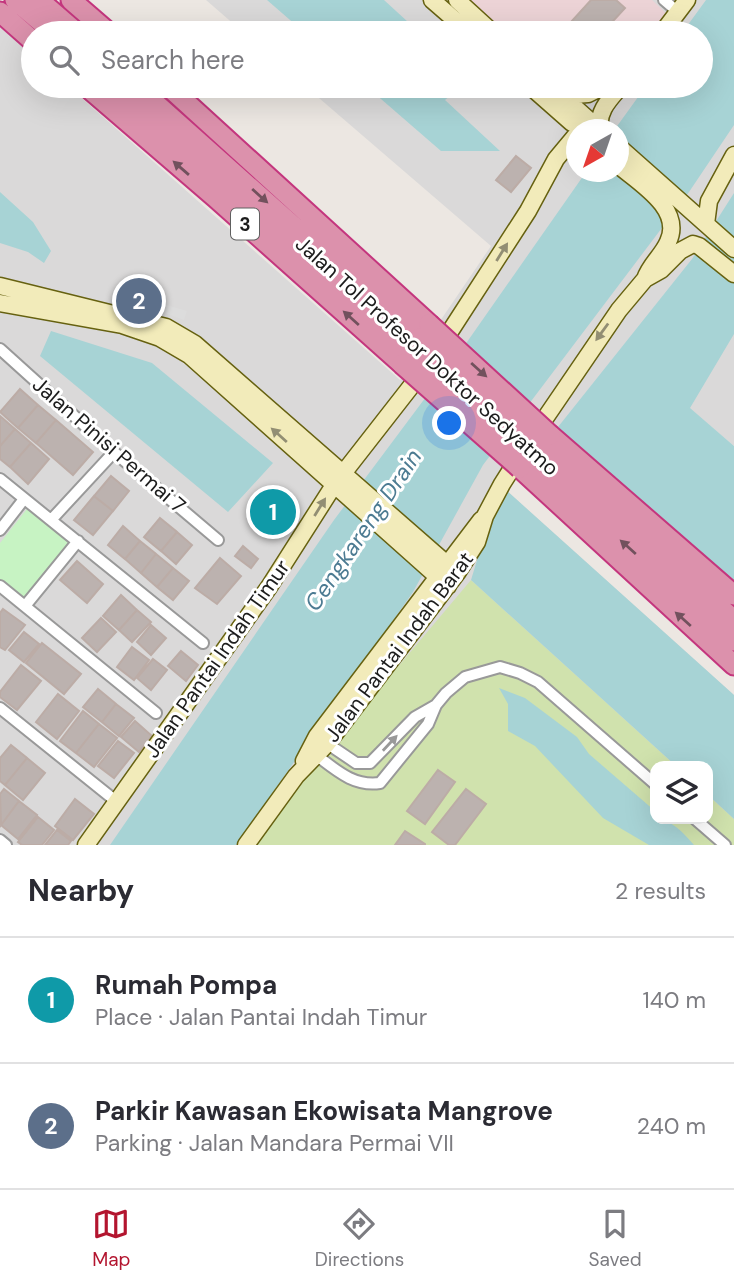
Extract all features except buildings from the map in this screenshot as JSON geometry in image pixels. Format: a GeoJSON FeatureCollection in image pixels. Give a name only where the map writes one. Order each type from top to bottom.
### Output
{"type":"FeatureCollection","features":[{"type":"Feature","properties":{"kind":"highway"},"geometry":{"type":"LineString","coordinates":[[15,0],[40,21]]}},
{"type":"Feature","properties":{"kind":"highway"},"geometry":{"type":"LineString","coordinates":[[39,0],[63,21]]}},
{"type":"Feature","properties":{"kind":"highway"},"geometry":{"type":"LineString","coordinates":[[71,0],[95,21]]}},
{"type":"Feature","properties":{"kind":"highway"},"geometry":{"type":"LineString","coordinates":[[0,12],[21,30]]}},
{"type":"Feature","properties":{"kind":"highway","name":"Jalan Tol Profesor Doktor Sedyatmo"},"geometry":{"type":"LineString","coordinates":[[100,98],[216,198],[415,344]]}},
{"type":"Feature","properties":{"kind":"highway","name":"Jalan Tol Profesor Doktor Sedyatmo"},"geometry":{"type":"LineString","coordinates":[[128,98],[415,344],[535,452],[734,620]]}},
{"type":"Feature","properties":{"kind":"highway","name":"Jalan Tol Profesor Doktor Sedyatmo"},"geometry":{"type":"LineString","coordinates":[[149,98],[535,452],[734,641]]}},
{"type":"Feature","properties":{"kind":"highway","name":"Jalan Tol Profesor Doktor Sedyatmo"},"geometry":{"type":"LineString","coordinates":[[179,98],[415,344]]}},
{"type":"Feature","properties":{"kind":"highway","name":"Jalan Tol Profesor Doktor Sedyatmo"},"geometry":{"type":"LineString","coordinates":[[535,452],[734,595]]}},
{"type":"Feature","properties":{"kind":"highway","name":"Jalan Tol Profesor Doktor Sedyatmo"},"geometry":{"type":"LineString","coordinates":[[535,452],[734,665]]}},
{"type":"Feature","properties":{"kind":"main road"},"geometry":{"type":"LineString","coordinates":[[432,0],[456,21]]}},
{"type":"Feature","properties":{"kind":"main road"},"geometry":{"type":"LineString","coordinates":[[457,0],[480,21]]}},
{"type":"Feature","properties":{"kind":"main road"},"geometry":{"type":"LineString","coordinates":[[671,21],[683,6]]}},
{"type":"Feature","properties":{"kind":"main road"},"geometry":{"type":"LineString","coordinates":[[543,98],[567,119]]}},
{"type":"Feature","properties":{"kind":"main road"},"geometry":{"type":"LineString","coordinates":[[561,98],[576,119]]}},
{"type":"Feature","properties":{"kind":"main road"},"geometry":{"type":"LineString","coordinates":[[564,98],[588,119]]}},
{"type":"Feature","properties":{"kind":"main road"},"geometry":{"type":"LineString","coordinates":[[599,119],[611,98]]}},
{"type":"Feature","properties":{"kind":"main road","name":"Jalan Pantai Indah Timur"},"geometry":{"type":"LineString","coordinates":[[86,845],[269,587],[345,485],[371,437],[411,388],[448,336],[528,211],[556,159],[566,147]]}},
{"type":"Feature","properties":{"kind":"main road"},"geometry":{"type":"LineString","coordinates":[[734,155],[709,201],[672,229],[674,247],[693,244],[699,246],[734,274]]}},
{"type":"Feature","properties":{"kind":"main road"},"geometry":{"type":"LineString","coordinates":[[629,157],[690,217]]}},
{"type":"Feature","properties":{"kind":"main road"},"geometry":{"type":"LineString","coordinates":[[629,175],[657,199],[690,217],[734,249]]}},
{"type":"Feature","properties":{"kind":"main road","name":"Jalan Pantai Indah Barat"},"geometry":{"type":"LineString","coordinates":[[246,845],[442,571],[485,516],[502,484],[584,358],[645,279],[652,263],[674,247]]}},
{"type":"Feature","properties":{"kind":"main road"},"geometry":{"type":"LineString","coordinates":[[0,286],[166,327],[195,344],[329,460],[345,485]]}},
{"type":"Feature","properties":{"kind":"main road"},"geometry":{"type":"LineString","coordinates":[[0,303],[122,325],[160,338],[189,355],[345,485],[442,571]]}},
{"type":"Feature","properties":{"kind":"main road","name":"Jalan Pantai Indah Timur"},"geometry":{"type":"LineString","coordinates":[[329,460],[351,452],[371,437]]}},
{"type":"Feature","properties":{"kind":"street"},"geometry":{"type":"LineString","coordinates":[[664,0],[683,6]]}},
{"type":"Feature","properties":{"kind":"street","name":"Jalan Pinisi Permai 7"},"geometry":{"type":"LineString","coordinates":[[0,349],[114,452],[218,540]]}},
{"type":"Feature","properties":{"kind":"street"},"geometry":{"type":"LineString","coordinates":[[51,520],[114,452]]}},
{"type":"Feature","properties":{"kind":"street"},"geometry":{"type":"LineString","coordinates":[[0,479],[203,643]]}},
{"type":"Feature","properties":{"kind":"street"},"geometry":{"type":"LineString","coordinates":[[0,530],[24,499]]}},
{"type":"Feature","properties":{"kind":"street"},"geometry":{"type":"LineString","coordinates":[[25,606],[78,541]]}},
{"type":"Feature","properties":{"kind":"street"},"geometry":{"type":"LineString","coordinates":[[0,586],[156,713]]}},
{"type":"Feature","properties":{"kind":"street"},"geometry":{"type":"LineString","coordinates":[[317,746],[347,778],[366,785],[380,783],[428,724],[436,705],[446,693],[465,677],[500,667],[538,682],[650,780]]}},
{"type":"Feature","properties":{"kind":"street"},"geometry":{"type":"LineString","coordinates":[[317,746],[356,764],[370,764],[415,717],[436,705]]}},
{"type":"Feature","properties":{"kind":"street"},"geometry":{"type":"LineString","coordinates":[[0,708],[117,802]]}},
{"type":"Feature","properties":{"kind":"street"},"geometry":{"type":"LineString","coordinates":[[701,824],[725,845]]}},
{"type":"Feature","properties":{"kind":"street"},"geometry":{"type":"LineString","coordinates":[[0,840],[6,845]]}},
{"type":"Feature","properties":{"kind":"shaded area"},"geometry":{"type":"Polygon","coordinates":[[[206,0],[734,0],[734,446],[689,408],[554,432],[506,490],[734,695],[734,845],[0,845],[0,25],[21,44],[21,98],[82,98],[400,380],[491,246],[319,98],[713,98],[713,21],[230,21],[206,0]]]}},
{"type":"Feature","properties":{"kind":"shaded area"},"geometry":{"type":"Polygon","coordinates":[[[453,0],[652,0],[669,16],[666,21],[477,21],[453,0]]]}},
{"type":"Feature","properties":{"kind":"shaded area"},"geometry":{"type":"Polygon","coordinates":[[[120,283],[131,295],[187,311],[184,320],[151,308],[111,299],[120,283]]]}},
{"type":"Feature","properties":{"kind":"green space"},"geometry":{"type":"Polygon","coordinates":[[[27,509],[69,543],[24,601],[0,582],[0,543],[27,509]]]}},
{"type":"Feature","properties":{"kind":"green space"},"geometry":{"type":"Polygon","coordinates":[[[471,580],[670,761],[650,761],[650,824],[713,824],[713,800],[734,819],[734,845],[251,845],[269,820],[471,580]]]}},
{"type":"Feature","properties":{"kind":"water"},"geometry":{"type":"Polygon","coordinates":[[[267,0],[384,0],[407,21],[291,21],[267,0]]]}},
{"type":"Feature","properties":{"kind":"water","name":"Cengkareng Drain"},"geometry":{"type":"Polygon","coordinates":[[[706,0],[734,0],[734,125],[689,192],[483,465],[413,592],[236,845],[110,845],[334,520],[467,342],[579,182],[629,182],[629,119],[622,119],[637,98],[713,98],[713,21],[691,21],[706,0]]]}},
{"type":"Feature","properties":{"kind":"water"},"geometry":{"type":"Polygon","coordinates":[[[380,98],[447,98],[445,100],[500,151],[441,151],[380,98]]]}},
{"type":"Feature","properties":{"kind":"water"},"geometry":{"type":"Polygon","coordinates":[[[0,192],[33,222],[51,251],[44,263],[28,252],[0,243],[0,192]]]}},
{"type":"Feature","properties":{"kind":"water"},"geometry":{"type":"Polygon","coordinates":[[[734,193],[734,334],[690,408],[734,446],[734,592],[554,432],[692,259],[734,193]]]}},
{"type":"Feature","properties":{"kind":"water"},"geometry":{"type":"Polygon","coordinates":[[[51,331],[152,363],[273,463],[228,512],[40,356],[51,331]]]}},
{"type":"Feature","properties":{"kind":"water"},"geometry":{"type":"Polygon","coordinates":[[[506,490],[734,695],[734,819],[713,800],[713,761],[670,761],[471,580],[485,534],[506,490]]]}},
{"type":"Feature","properties":{"kind":"water"},"geometry":{"type":"Polygon","coordinates":[[[499,688],[525,698],[577,737],[589,754],[650,807],[650,824],[672,824],[694,845],[649,845],[603,818],[535,746],[508,731],[508,704],[499,688]]]}},
{"type":"Feature","properties":{"kind":"place","name":"Parkir Kawasan Ekowisata Mangrove"},"geometry":{"type":"Point","coordinates":[139,301]}},
{"type":"Feature","properties":{"kind":"place","name":"Rumah Pompa"},"geometry":{"type":"Point","coordinates":[273,512]}}]}
